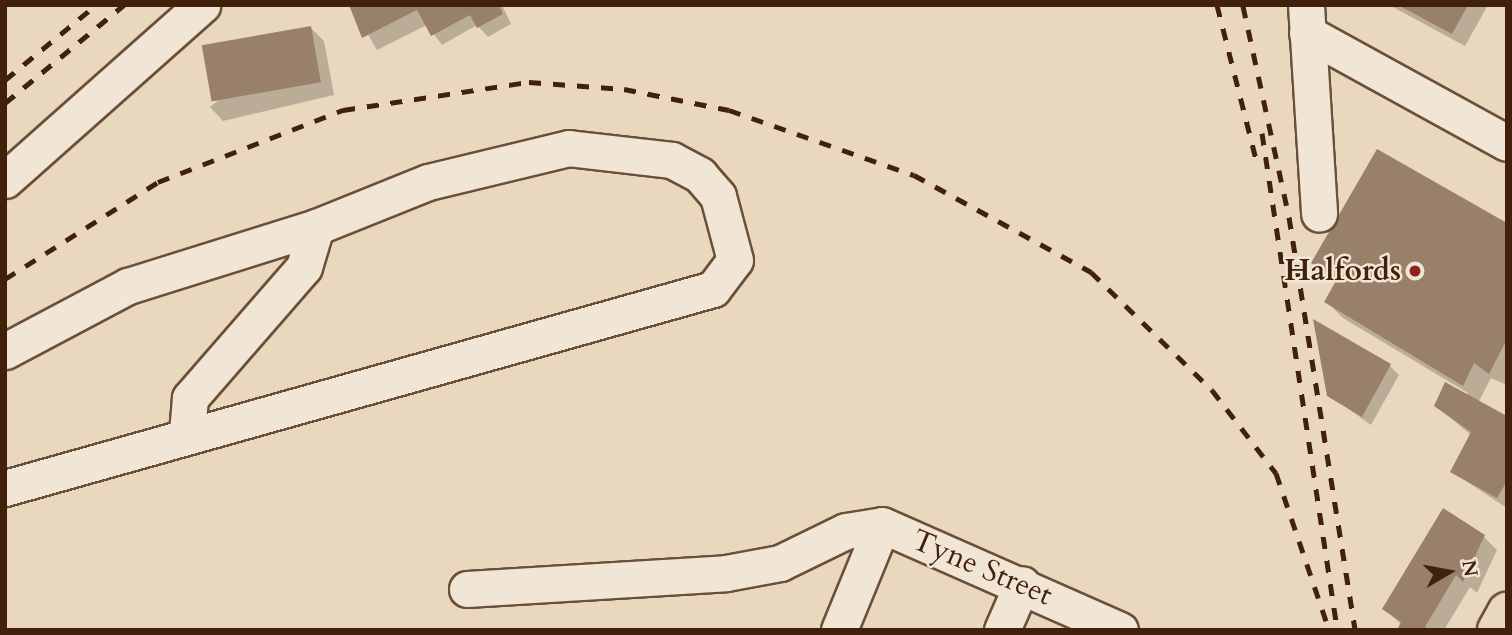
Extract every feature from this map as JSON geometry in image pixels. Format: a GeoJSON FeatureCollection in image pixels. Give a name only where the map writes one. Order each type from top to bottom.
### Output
{"type":"FeatureCollection","features":[{"type":"Feature","properties":{"kind":"main road"},"geometry":{"type":"LineString","coordinates":[[1497,630],[1507,612]]}},
{"type":"Feature","properties":{"kind":"street"},"geometry":{"type":"LineString","coordinates":[[5,180],[202,5]]}},
{"type":"Feature","properties":{"kind":"street"},"geometry":{"type":"LineString","coordinates":[[1307,19],[1507,143]]}},
{"type":"Feature","properties":{"kind":"street"},"geometry":{"type":"LineString","coordinates":[[1307,19],[1319,214]]}},
{"type":"Feature","properties":{"kind":"street"},"geometry":{"type":"LineString","coordinates":[[5,351],[128,286],[316,227],[428,183],[556,151],[632,152],[700,175],[718,196],[735,260],[713,289],[187,433],[5,488]]}},
{"type":"Feature","properties":{"kind":"street"},"geometry":{"type":"LineString","coordinates":[[187,433],[190,398],[304,267],[316,227]]}},
{"type":"Feature","properties":{"kind":"street"},"geometry":{"type":"LineString","coordinates":[[467,589],[726,573],[780,563],[846,531],[882,525]]}},
{"type":"Feature","properties":{"kind":"street"},"geometry":{"type":"LineString","coordinates":[[839,630],[882,525]]}},
{"type":"Feature","properties":{"kind":"street","name":"Tyne Street"},"geometry":{"type":"LineString","coordinates":[[882,525],[1022,584],[1120,630]]}},
{"type":"Feature","properties":{"kind":"street"},"geometry":{"type":"LineString","coordinates":[[1002,630],[1022,584]]}},
{"type":"Feature","properties":{"kind":"building"},"geometry":{"type":"Polygon","coordinates":[[[349,5],[499,5],[503,14],[477,28],[470,15],[431,36],[417,10],[362,38],[349,5]]]}},
{"type":"Feature","properties":{"kind":"building"},"geometry":{"type":"Polygon","coordinates":[[[1398,5],[1468,5],[1452,34],[1398,5]]]}},
{"type":"Feature","properties":{"kind":"building"},"geometry":{"type":"Polygon","coordinates":[[[311,26],[321,82],[212,101],[202,45],[311,26]]]}},
{"type":"Feature","properties":{"kind":"building","name":"Halfords"},"geometry":{"type":"Polygon","coordinates":[[[1377,149],[1507,223],[1507,339],[1489,374],[1474,363],[1463,386],[1324,302],[1337,279],[1311,263],[1377,149]]]}},
{"type":"Feature","properties":{"kind":"building"},"geometry":{"type":"Polygon","coordinates":[[[1313,319],[1391,364],[1362,417],[1327,396],[1313,319]]]}},
{"type":"Feature","properties":{"kind":"building"},"geometry":{"type":"Polygon","coordinates":[[[1445,382],[1507,416],[1507,481],[1497,498],[1450,472],[1471,432],[1434,406],[1445,382]]]}},
{"type":"Feature","properties":{"kind":"building"},"geometry":{"type":"Polygon","coordinates":[[[1443,508],[1485,535],[1463,582],[1456,575],[1425,627],[1430,630],[1397,630],[1401,622],[1382,609],[1443,508]]]}},
{"type":"Feature","properties":{"kind":"railway"},"geometry":{"type":"LineString","coordinates":[[5,80],[96,5]]}},
{"type":"Feature","properties":{"kind":"railway"},"geometry":{"type":"LineString","coordinates":[[5,103],[124,5]]}},
{"type":"Feature","properties":{"kind":"railway"},"geometry":{"type":"LineString","coordinates":[[1217,5],[1257,163]]}},
{"type":"Feature","properties":{"kind":"railway"},"geometry":{"type":"LineString","coordinates":[[1243,6],[1289,217],[1355,630]]}},
{"type":"Feature","properties":{"kind":"railway"},"geometry":{"type":"LineString","coordinates":[[5,279],[158,182],[343,110],[529,82],[624,89],[729,110],[914,175],[1091,272],[1212,390],[1276,473],[1329,630]]}},
{"type":"Feature","properties":{"kind":"railway"},"geometry":{"type":"LineString","coordinates":[[1262,133],[1337,628]]}},
{"type":"Feature","properties":{"kind":"place","name":"Halfords"},"geometry":{"type":"Point","coordinates":[1415,271]}}]}
